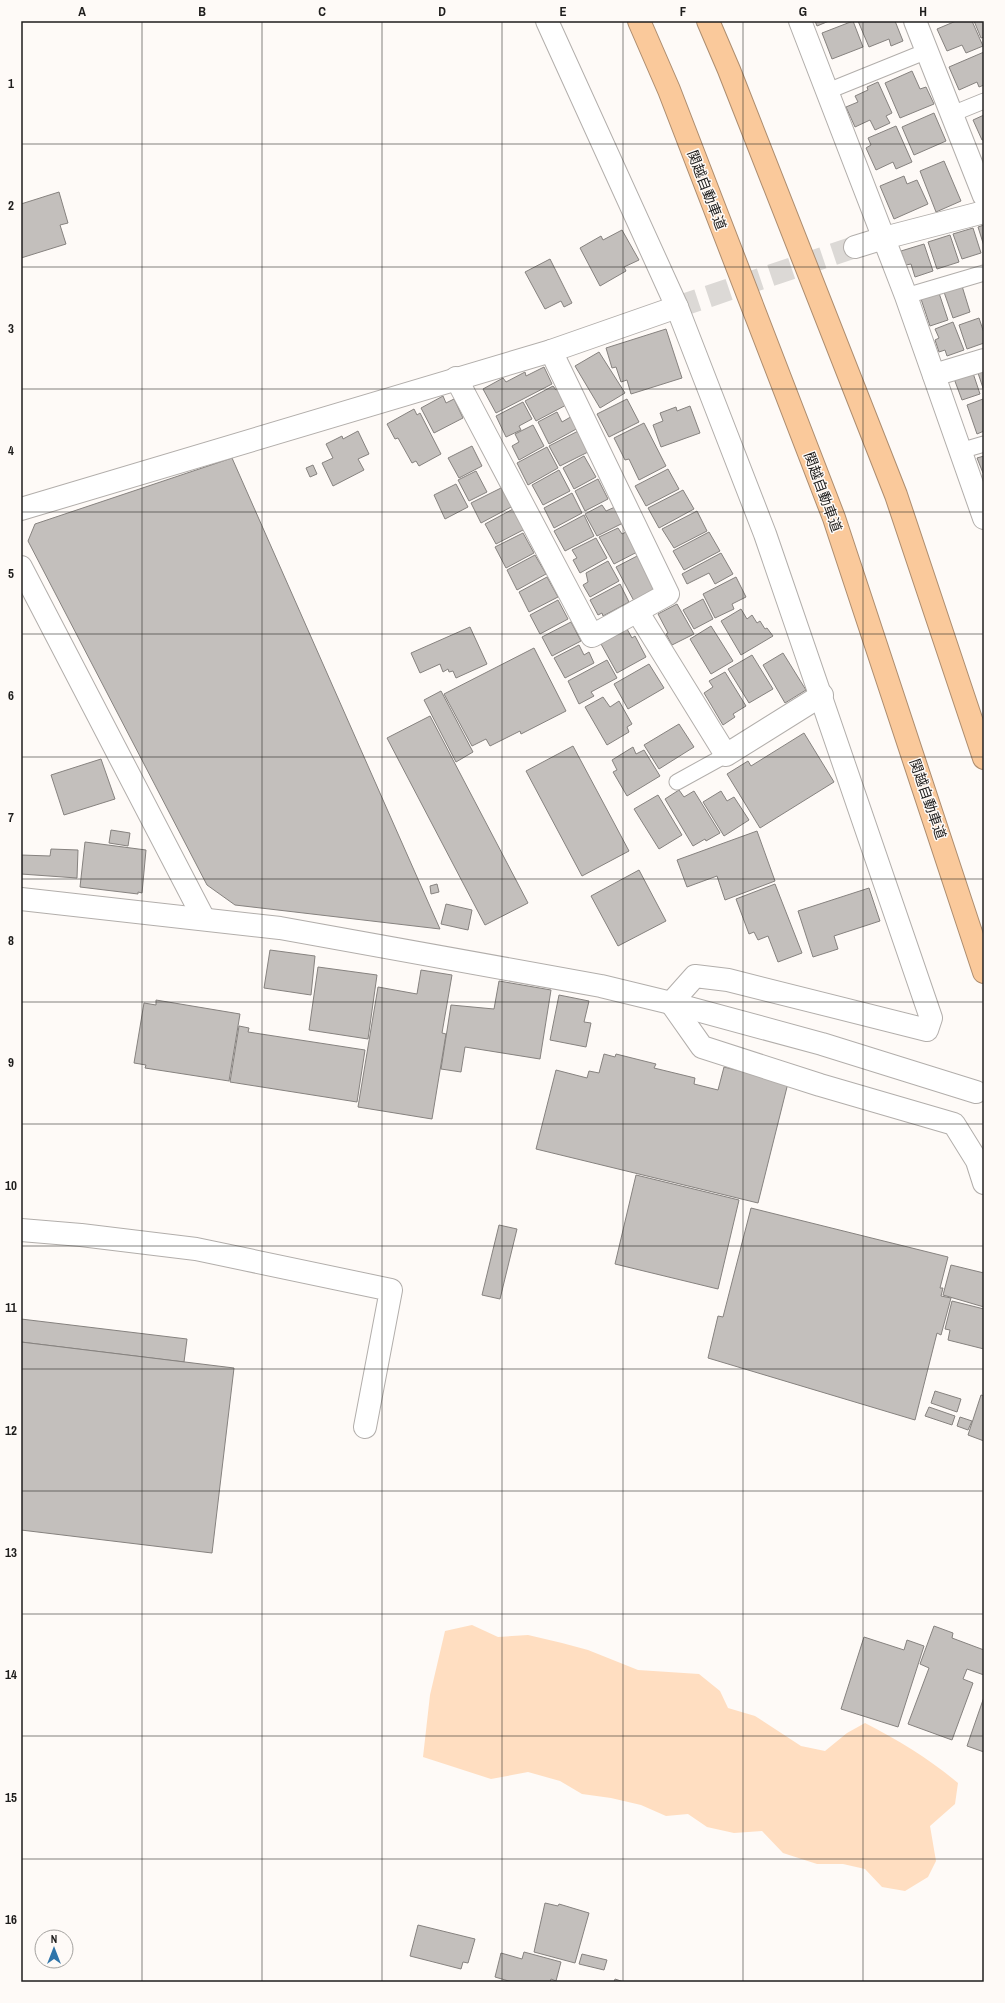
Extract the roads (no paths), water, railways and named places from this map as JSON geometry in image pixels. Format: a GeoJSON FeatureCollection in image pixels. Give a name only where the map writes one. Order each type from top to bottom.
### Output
{"type":"FeatureCollection","features":[{"type":"Feature","properties":{"kind":"highway","name":"関越自動車道"},"geometry":{"type":"LineString","coordinates":[[639,21],[672,98],[834,518],[984,972]]}},
{"type":"Feature","properties":{"kind":"highway"},"geometry":{"type":"LineString","coordinates":[[708,21],[730,70],[896,495],[984,758]]}},
{"type":"Feature","properties":{"kind":"street"},"geometry":{"type":"LineString","coordinates":[[547,21],[677,307],[765,534],[822,695],[931,1018],[927,1030],[728,980],[695,976],[671,1003]]}},
{"type":"Feature","properties":{"kind":"street"},"geometry":{"type":"LineString","coordinates":[[800,21],[906,296],[984,518]]}},
{"type":"Feature","properties":{"kind":"street"},"geometry":{"type":"LineString","coordinates":[[918,22],[927,51],[984,196]]}},
{"type":"Feature","properties":{"kind":"street"},"geometry":{"type":"LineString","coordinates":[[855,247],[984,212]]}},
{"type":"Feature","properties":{"kind":"street"},"geometry":{"type":"LineString","coordinates":[[21,509],[551,350],[677,307]]}},
{"type":"Feature","properties":{"kind":"street"},"geometry":{"type":"LineString","coordinates":[[456,378],[592,636],[668,594],[551,350]]}},
{"type":"Feature","properties":{"kind":"street"},"geometry":{"type":"LineString","coordinates":[[934,375],[984,360]]}},
{"type":"Feature","properties":{"kind":"street"},"geometry":{"type":"LineString","coordinates":[[21,567],[204,919]]}},
{"type":"Feature","properties":{"kind":"street"},"geometry":{"type":"LineString","coordinates":[[637,611],[726,755],[822,695]]}},
{"type":"Feature","properties":{"kind":"street"},"geometry":{"type":"LineString","coordinates":[[21,899],[287,929],[601,986],[671,1003],[822,1044],[976,1092]]}},
{"type":"Feature","properties":{"kind":"street"},"geometry":{"type":"LineString","coordinates":[[671,1003],[702,1047],[820,1085],[954,1124],[977,1162],[984,1183]]}},
{"type":"Feature","properties":{"kind":"street"},"geometry":{"type":"LineString","coordinates":[[21,1230],[81,1234],[196,1249],[391,1290],[366,1427]]}},
{"type":"Feature","properties":{"kind":"lane"},"geometry":{"type":"LineString","coordinates":[[828,91],[927,51]]}},
{"type":"Feature","properties":{"kind":"lane"},"geometry":{"type":"LineString","coordinates":[[952,114],[984,101]]}},
{"type":"Feature","properties":{"kind":"lane"},"geometry":{"type":"LineString","coordinates":[[906,296],[984,273]]}},
{"type":"Feature","properties":{"kind":"lane"},"geometry":{"type":"LineString","coordinates":[[960,450],[984,444]]}},
{"type":"Feature","properties":{"kind":"lane"},"geometry":{"type":"LineString","coordinates":[[677,782],[726,755]]}},
{"type":"Feature","properties":{"kind":"tunnel"},"geometry":{"type":"LineString","coordinates":[[677,307],[855,247]]}}]}
